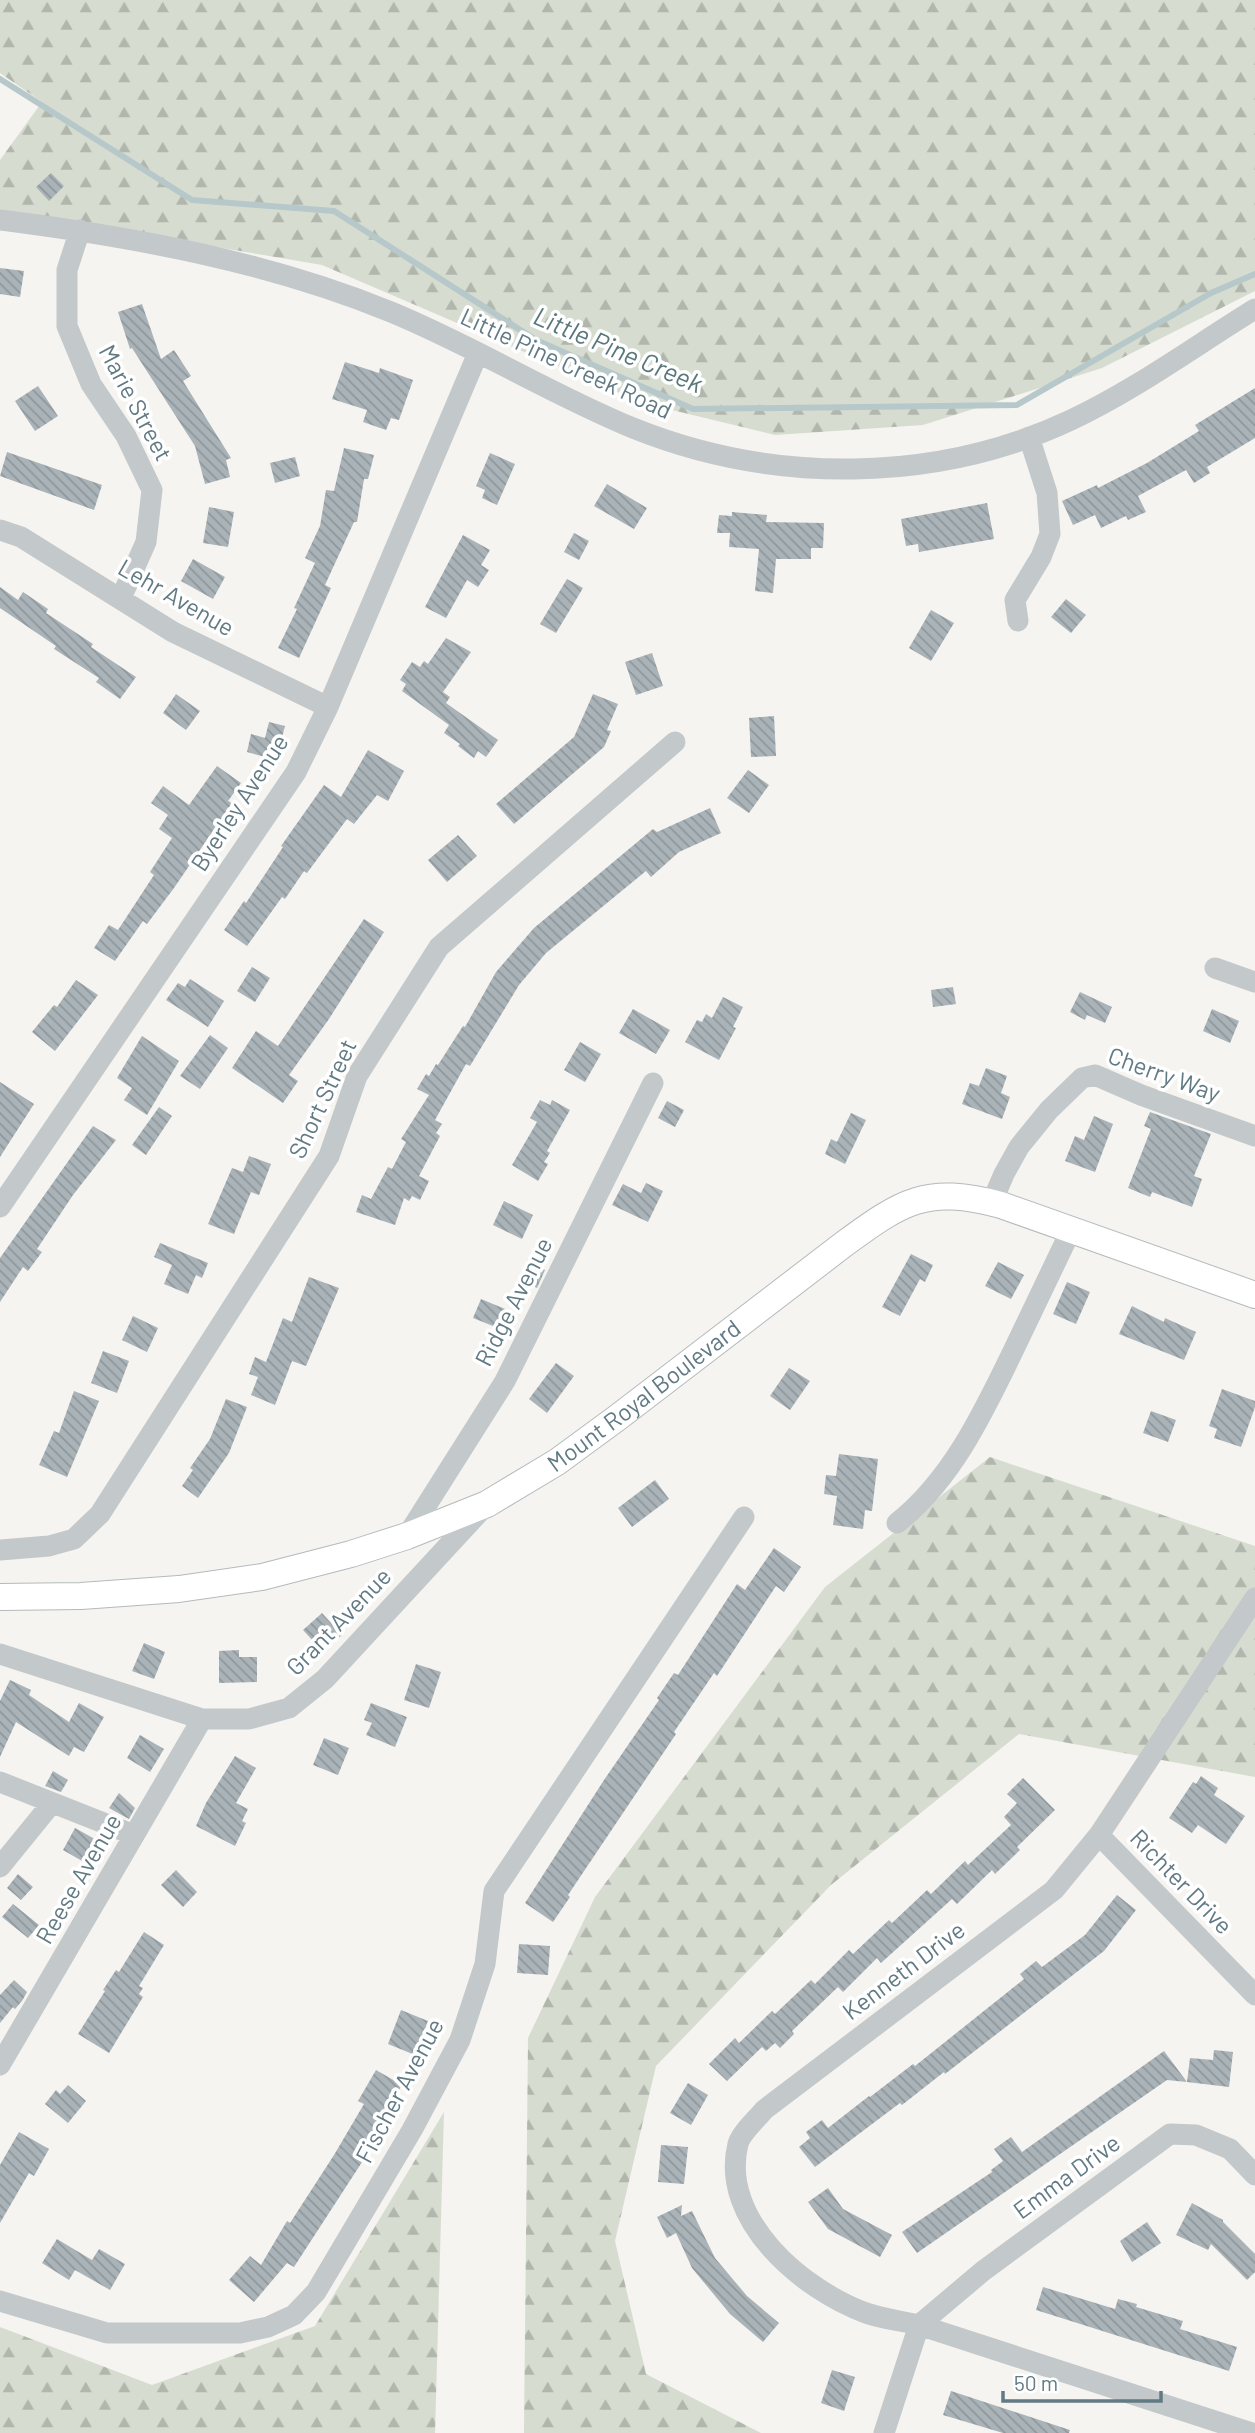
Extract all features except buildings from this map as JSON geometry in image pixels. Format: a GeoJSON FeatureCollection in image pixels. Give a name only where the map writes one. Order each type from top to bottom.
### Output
{"type":"FeatureCollection","features":[{"type":"Feature","properties":{"kind":"main road","name":"Mount Royal Boulevard"},"geometry":{"type":"LineString","coordinates":[[0,1597],[94,1595],[231,1582],[292,1570],[407,1536],[487,1504],[557,1462],[885,1214],[914,1200],[937,1196],[967,1197],[992,1202],[1072,1228],[1255,1295]]}},
{"type":"Feature","properties":{"kind":"street","name":"Little Pine Creek Road"},"geometry":{"type":"LineString","coordinates":[[0,220],[80,230],[231,260],[289,275],[394,313],[633,428],[691,447],[738,458],[785,466],[838,470],[893,468],[948,459],[1029,437],[1072,420],[1116,396],[1255,309]]}},
{"type":"Feature","properties":{"kind":"street","name":"Marie Street"},"geometry":{"type":"LineString","coordinates":[[80,230],[67,270],[67,326],[91,384],[126,436],[152,491],[146,542],[121,598]]}},
{"type":"Feature","properties":{"kind":"street","name":"Byerley Avenue"},"geometry":{"type":"LineString","coordinates":[[0,1208],[296,772],[328,707],[478,354]]}},
{"type":"Feature","properties":{"kind":"street"},"geometry":{"type":"LineString","coordinates":[[1018,621],[1015,600],[1041,557],[1050,534],[1047,493],[1029,437]]}},
{"type":"Feature","properties":{"kind":"street","name":"Lehr Avenue"},"geometry":{"type":"LineString","coordinates":[[0,530],[21,537],[173,632],[328,707]]}},
{"type":"Feature","properties":{"kind":"street","name":"Short Street"},"geometry":{"type":"LineString","coordinates":[[0,1550],[48,1546],[74,1539],[100,1514],[329,1156],[357,1076],[439,947],[675,742]]}},
{"type":"Feature","properties":{"kind":"street"},"geometry":{"type":"LineString","coordinates":[[1216,968],[1255,982]]}},
{"type":"Feature","properties":{"kind":"street","name":"Cherry Way"},"geometry":{"type":"LineString","coordinates":[[992,1202],[1020,1147],[1049,1110],[1082,1078],[1094,1075],[1255,1136]]}},
{"type":"Feature","properties":{"kind":"street","name":"Ridge Avenue"},"geometry":{"type":"LineString","coordinates":[[407,1536],[505,1381],[653,1083]]}},
{"type":"Feature","properties":{"kind":"street"},"geometry":{"type":"LineString","coordinates":[[897,1523],[928,1497],[972,1429],[994,1390],[1072,1228]]}},
{"type":"Feature","properties":{"kind":"street","name":"Grant Avenue"},"geometry":{"type":"LineString","coordinates":[[4,1662],[202,1719],[248,1719],[289,1708],[325,1679],[487,1504]]}},
{"type":"Feature","properties":{"kind":"street","name":"Fischer Avenue"},"geometry":{"type":"LineString","coordinates":[[0,2301],[107,2333],[240,2333],[295,2315],[316,2292],[412,2130],[460,2040],[485,1964],[494,1891],[744,1517]]}},
{"type":"Feature","properties":{"kind":"street","name":"Kenneth Drive"},"geometry":{"type":"LineString","coordinates":[[919,2325],[867,2314],[818,2290],[783,2261],[751,2223],[736,2179],[738,2142],[764,2110],[1054,1890],[1099,1835],[1255,1598]]}},
{"type":"Feature","properties":{"kind":"street","name":"Reese Avenue"},"geometry":{"type":"LineString","coordinates":[[0,2065],[202,1719]]}},
{"type":"Feature","properties":{"kind":"street"},"geometry":{"type":"LineString","coordinates":[[0,1782],[134,1835]]}},
{"type":"Feature","properties":{"kind":"street"},"geometry":{"type":"LineString","coordinates":[[0,1867],[52,1803]]}},
{"type":"Feature","properties":{"kind":"street","name":"Richter Drive"},"geometry":{"type":"LineString","coordinates":[[1099,1835],[1255,1995]]}},
{"type":"Feature","properties":{"kind":"street","name":"Emma Drive"},"geometry":{"type":"LineString","coordinates":[[919,2325],[982,2271],[1170,2134],[1196,2135],[1230,2149],[1255,2175]]}},
{"type":"Feature","properties":{"kind":"street"},"geometry":{"type":"LineString","coordinates":[[884,2433],[919,2325],[1252,2433]]}},
{"type":"Feature","properties":{"kind":"green space"},"geometry":{"type":"Polygon","coordinates":[[[0,0],[1255,0],[1255,291],[1102,368],[923,425],[775,435],[643,403],[322,265],[0,210],[0,160],[42,102],[0,73],[0,0]]]}},
{"type":"Feature","properties":{"kind":"green space"},"geometry":{"type":"Polygon","coordinates":[[[990,1457],[1255,1546],[1255,1777],[1019,1734],[831,1885],[656,2066],[615,2241],[646,2374],[761,2433],[524,2433],[528,2038],[595,1897],[825,1587],[990,1457]]]}},
{"type":"Feature","properties":{"kind":"green space"},"geometry":{"type":"Polygon","coordinates":[[[444,2112],[435,2433],[0,2433],[0,2327],[152,2385],[315,2326],[444,2112]]]}},
{"type":"Feature","properties":{"kind":"waterway","name":"Little Pine Creek"},"geometry":{"type":"LineString","coordinates":[[0,79],[192,200],[334,211],[536,340],[693,409],[1017,405],[1211,293],[1255,274]]}}]}
